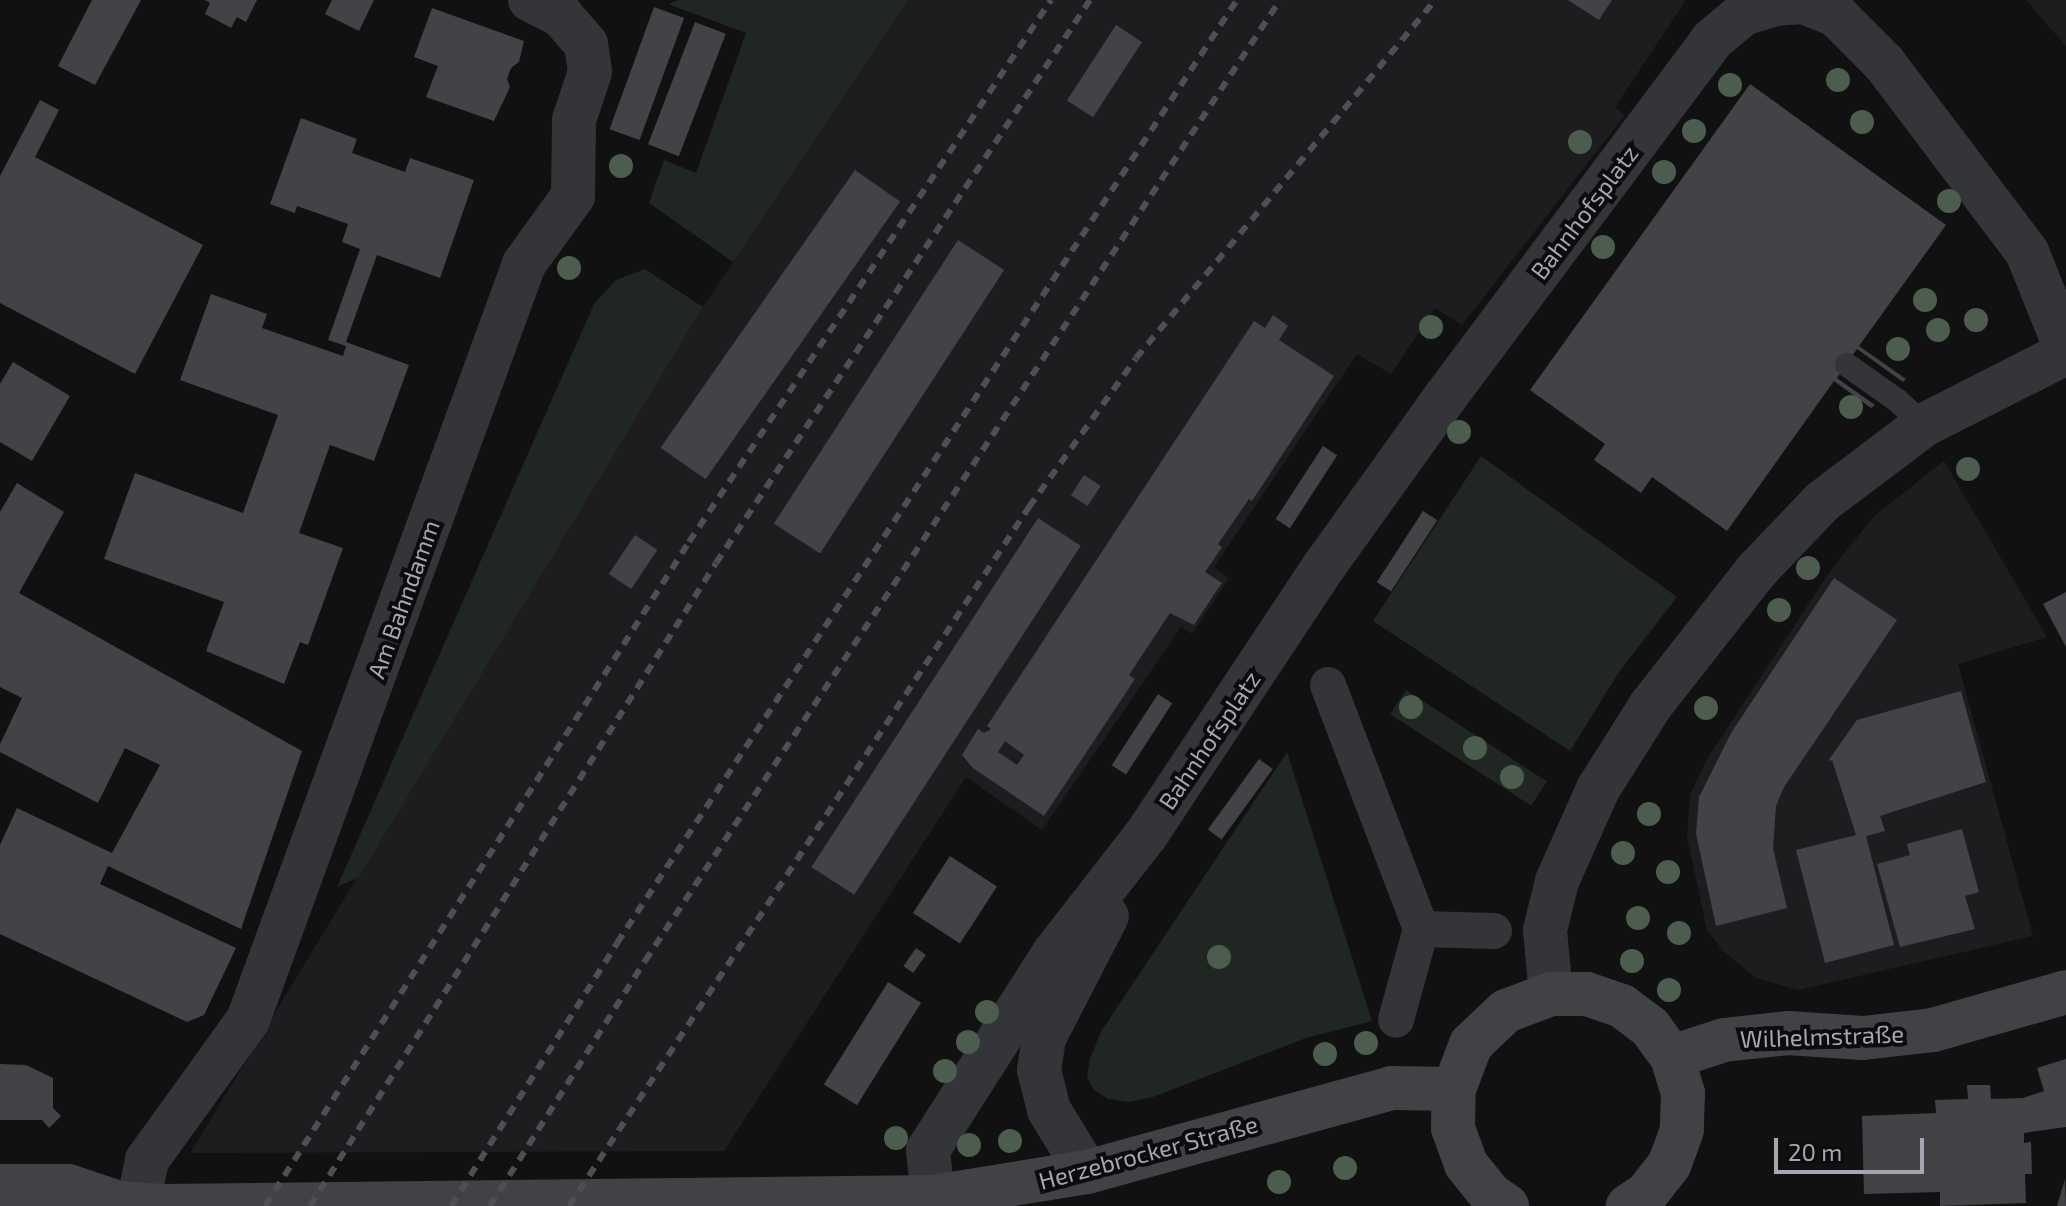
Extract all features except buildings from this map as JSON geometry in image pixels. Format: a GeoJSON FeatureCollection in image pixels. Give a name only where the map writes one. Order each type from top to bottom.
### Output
{"type":"FeatureCollection","features":[{"type":"Feature","properties":{"kind":"main road","name":"Wilhelmstraße"},"geometry":{"type":"LineString","coordinates":[[1672,1057],[1740,1038],[1788,1033],[1863,1038],[1933,1030],[2066,992]]}},
{"type":"Feature","properties":{"kind":"main road"},"geometry":{"type":"LineString","coordinates":[[1492,1202],[1466,1164],[1453,1128],[1454,1089],[1471,1044],[1506,1011],[1551,994],[1587,994],[1622,1006],[1650,1027],[1672,1057],[1683,1093],[1682,1130],[1669,1165],[1645,1202]]}},
{"type":"Feature","properties":{"kind":"main road","name":"Herzebrocker Straße"},"geometry":{"type":"LineString","coordinates":[[0,1186],[68,1186],[123,1205],[933,1197],[1087,1172],[1391,1088],[1454,1089]]}},
{"type":"Feature","properties":{"kind":"street","name":"Am Bahndamm"},"geometry":{"type":"LineString","coordinates":[[123,1205],[147,1160],[248,1020],[524,264],[573,196],[574,120],[590,72],[586,44],[562,16],[530,0]]}},
{"type":"Feature","properties":{"kind":"street","name":"Bahnhofsplatz"},"geometry":{"type":"LineString","coordinates":[[933,1197],[928,1150],[1054,953],[1146,835],[1386,477],[1712,40],[1743,14],[1775,2],[1804,2],[1836,15],[1884,63],[2027,252],[2066,351]]}},
{"type":"Feature","properties":{"kind":"street"},"geometry":{"type":"LineString","coordinates":[[1551,994],[1545,930],[1557,881],[1598,789],[1651,705],[1757,570],[1812,513],[1924,425],[2066,351]]}},
{"type":"Feature","properties":{"kind":"street"},"geometry":{"type":"LineString","coordinates":[[1328,685],[1421,929],[1396,1020]]}},
{"type":"Feature","properties":{"kind":"street","name":"Bahnhofsplatz"},"geometry":{"type":"LineString","coordinates":[[1087,1172],[1049,1110],[1039,1070],[1044,1038],[1146,835]]}},
{"type":"Feature","properties":{"kind":"street"},"geometry":{"type":"LineString","coordinates":[[1421,929],[1494,931]]}},
{"type":"Feature","properties":{"kind":"lane"},"geometry":{"type":"LineString","coordinates":[[1847,365],[1898,401],[1924,425]]}},
{"type":"Feature","properties":{"kind":"shaded area"},"geometry":{"type":"Polygon","coordinates":[[[678,0],[908,0],[733,262],[649,203],[664,160],[696,173],[746,33],[668,4],[678,0]]]}},
{"type":"Feature","properties":{"kind":"shaded area"},"geometry":{"type":"Polygon","coordinates":[[[908,0],[1686,0],[1615,107],[1625,115],[1462,325],[1435,308],[1391,374],[1357,354],[1214,567],[1229,578],[1192,634],[1181,627],[1042,830],[966,777],[724,1151],[190,1153],[703,307],[908,0]]]}},
{"type":"Feature","properties":{"kind":"shaded area"},"geometry":{"type":"Polygon","coordinates":[[[2026,0],[2066,0],[2066,46],[2026,0]]]}},
{"type":"Feature","properties":{"kind":"shaded area"},"geometry":{"type":"Polygon","coordinates":[[[645,269],[703,307],[359,877],[337,887],[594,304],[616,280],[645,269]]]}},
{"type":"Feature","properties":{"kind":"shaded area"},"geometry":{"type":"Polygon","coordinates":[[[1481,456],[1677,597],[1619,672],[1570,751],[1373,621],[1481,456]]]}},
{"type":"Feature","properties":{"kind":"shaded area"},"geometry":{"type":"Polygon","coordinates":[[[1944,461],[2047,637],[1958,664],[2033,936],[1798,990],[1756,978],[1723,951],[1707,930],[1687,837],[1690,795],[1707,759],[1828,574],[1874,516],[1944,461]]]}},
{"type":"Feature","properties":{"kind":"shaded area"},"geometry":{"type":"Polygon","coordinates":[[[1406,690],[1547,781],[1531,806],[1390,714],[1406,690]]]}},
{"type":"Feature","properties":{"kind":"shaded area"},"geometry":{"type":"Polygon","coordinates":[[[1287,752],[1372,1021],[1306,1038],[1153,1097],[1129,1102],[1108,1099],[1094,1090],[1087,1078],[1090,1058],[1102,1030],[1287,752]]]}},
{"type":"Feature","properties":{"kind":"railway"},"geometry":{"type":"LineString","coordinates":[[265,1206],[689,542],[1051,0]]}},
{"type":"Feature","properties":{"kind":"railway"},"geometry":{"type":"LineString","coordinates":[[310,1206],[716,563],[1090,0]]}},
{"type":"Feature","properties":{"kind":"railway"},"geometry":{"type":"LineString","coordinates":[[451,1206],[617,943],[1237,0]]}},
{"type":"Feature","properties":{"kind":"railway"},"geometry":{"type":"LineString","coordinates":[[490,1206],[645,961],[1280,0]]}},
{"type":"Feature","properties":{"kind":"railway"},"geometry":{"type":"LineString","coordinates":[[569,1206],[1029,507],[1136,358],[1435,0]]}}]}
